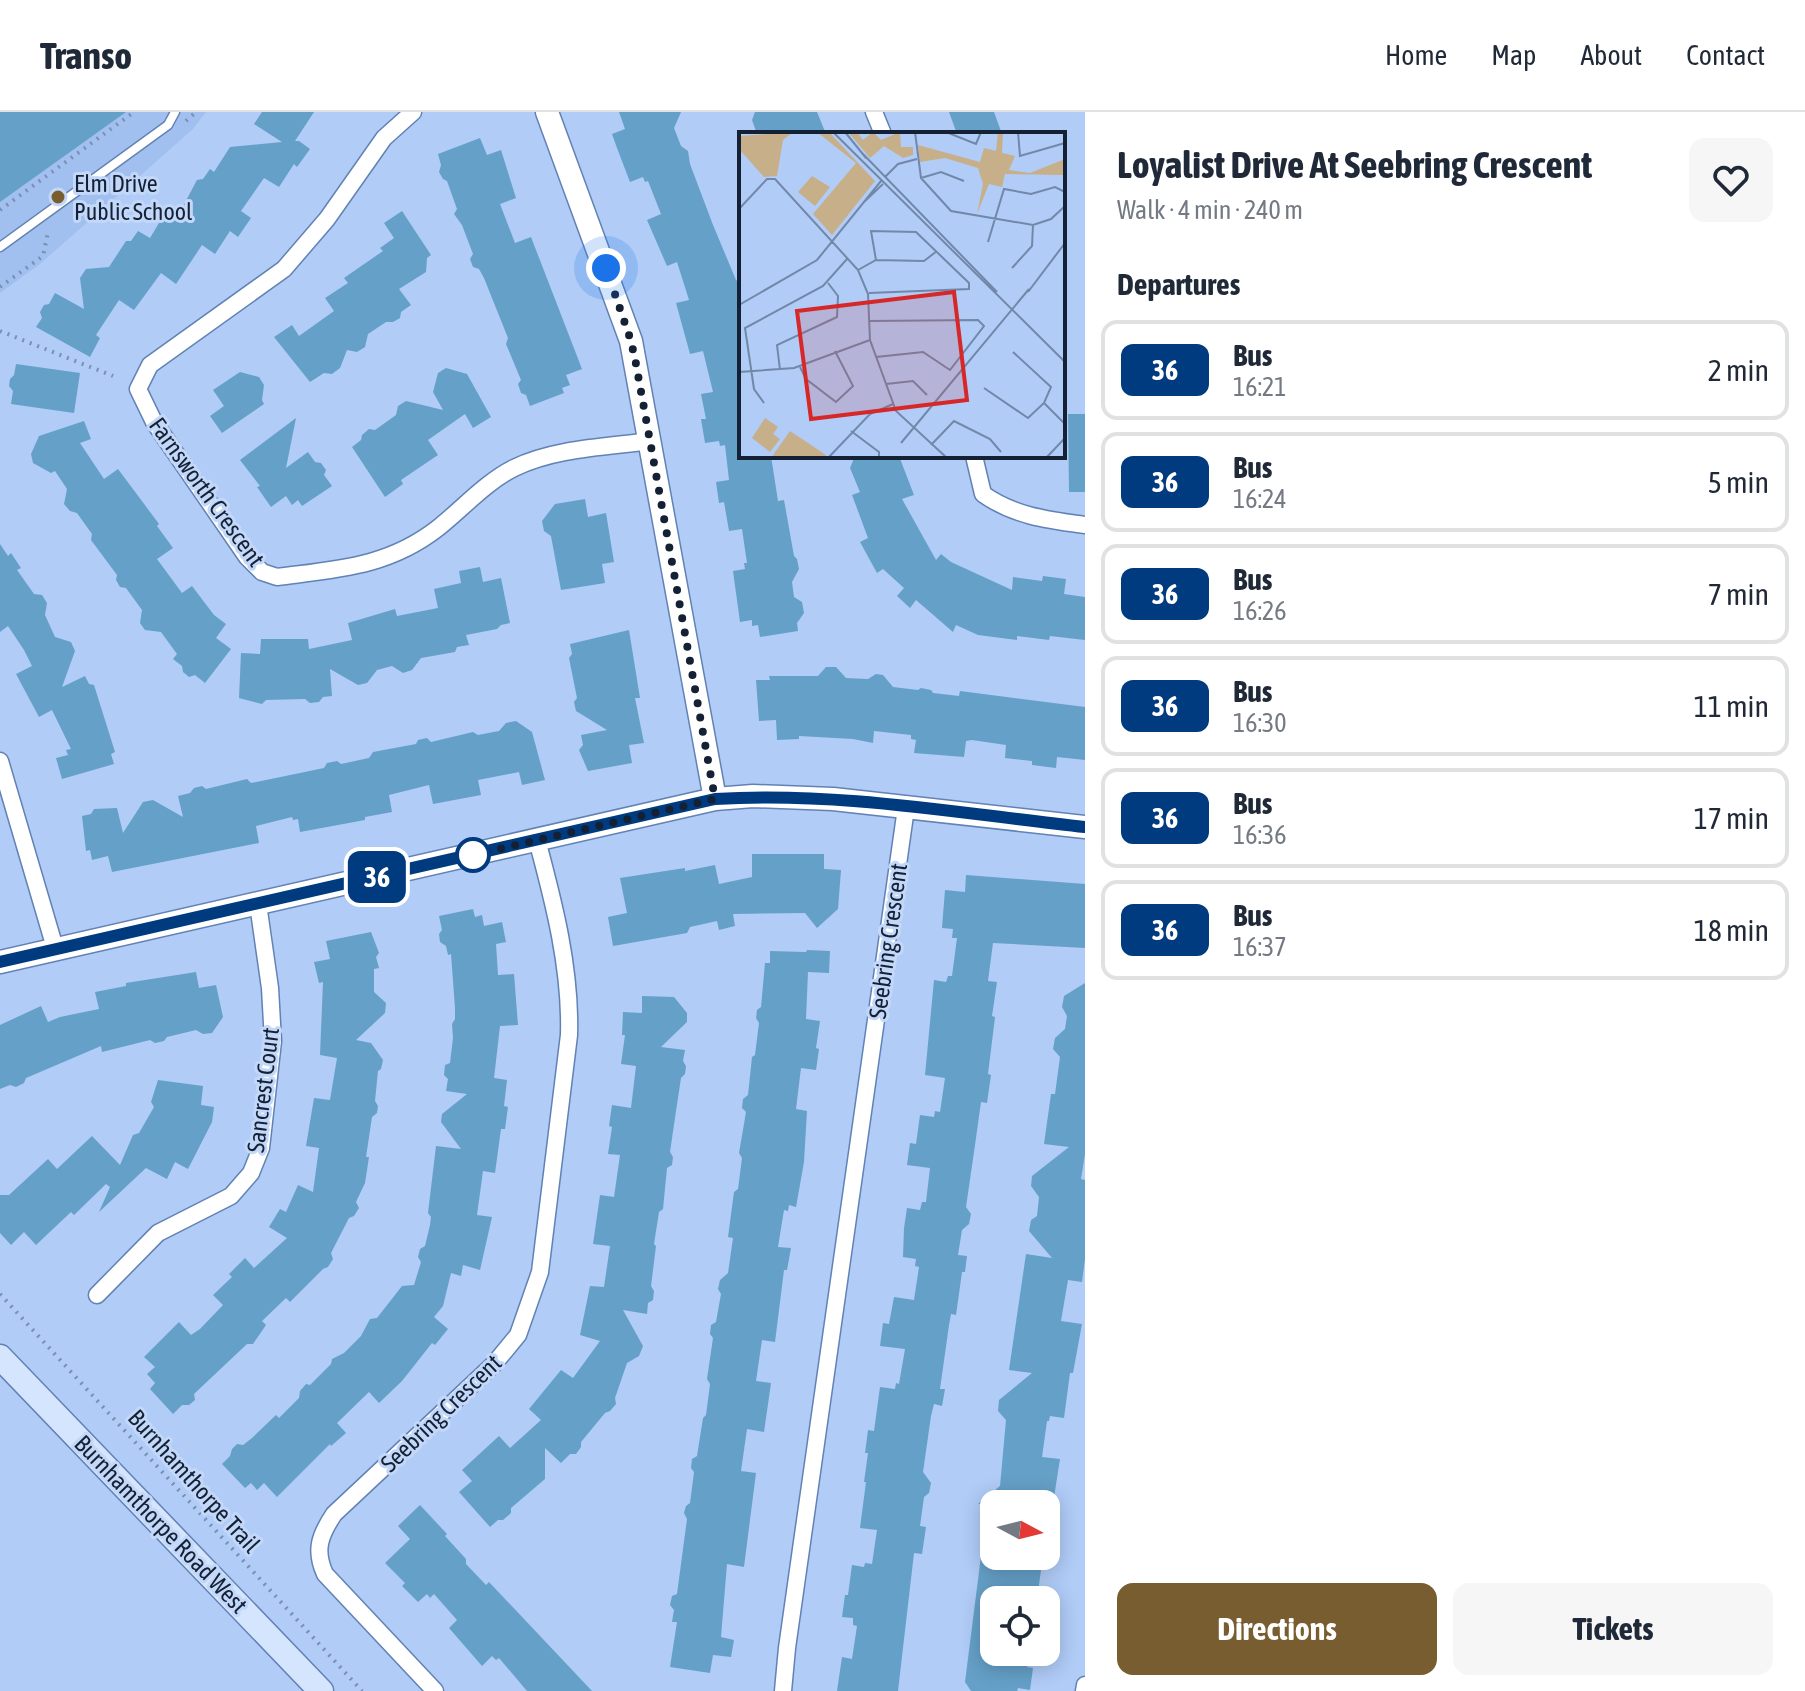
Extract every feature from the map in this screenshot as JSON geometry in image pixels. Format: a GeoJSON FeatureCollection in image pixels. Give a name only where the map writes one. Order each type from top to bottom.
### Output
{"type":"FeatureCollection","features":[{"type":"Feature","properties":{"kind":"main road","name":"Burnhamthorpe Road West"},"geometry":{"type":"LineString","coordinates":[[0,1357],[321,1691]]}},
{"type":"Feature","properties":{"kind":"street","name":"Farnsworth Crescent"},"geometry":{"type":"LineString","coordinates":[[413,112],[384,138],[327,219],[284,269],[150,365],[138,389],[154,422],[247,557],[262,572],[277,577],[378,562],[435,530],[513,469],[544,457],[651,441]]}},
{"type":"Feature","properties":{"kind":"street"},"geometry":{"type":"LineString","coordinates":[[547,112],[631,341],[715,799]]}},
{"type":"Feature","properties":{"kind":"street"},"geometry":{"type":"LineString","coordinates":[[874,112],[882,132]]}},
{"type":"Feature","properties":{"kind":"street"},"geometry":{"type":"LineString","coordinates":[[974,458],[983,494],[1001,507],[1036,518],[1085,525]]}},
{"type":"Feature","properties":{"kind":"street"},"geometry":{"type":"LineString","coordinates":[[0,761],[55,948]]}},
{"type":"Feature","properties":{"kind":"street"},"geometry":{"type":"LineString","coordinates":[[0,962],[715,799],[753,796],[833,799],[1085,827]]}},
{"type":"Feature","properties":{"kind":"street","name":"Seebring Crescent"},"geometry":{"type":"LineString","coordinates":[[783,1691],[906,808]]}},
{"type":"Feature","properties":{"kind":"street","name":"Seebring Crescent"},"geometry":{"type":"LineString","coordinates":[[435,1691],[325,1574],[317,1557],[322,1532],[334,1514],[494,1364],[518,1335],[540,1272],[569,1035],[570,1001],[537,840]]}},
{"type":"Feature","properties":{"kind":"street","name":"Sancrest Court"},"geometry":{"type":"LineString","coordinates":[[97,1295],[158,1233],[231,1196],[251,1173],[261,1148],[273,1041],[270,988],[258,904]]}},
{"type":"Feature","properties":{"kind":"street"},"geometry":{"type":"LineString","coordinates":[[1084,1691],[1085,1685]]}},
{"type":"Feature","properties":{"kind":"lane"},"geometry":{"type":"LineString","coordinates":[[0,247],[168,125],[175,112]]}},
{"type":"Feature","properties":{"kind":"path"},"geometry":{"type":"LineString","coordinates":[[0,210],[134,112]]}},
{"type":"Feature","properties":{"kind":"path"},"geometry":{"type":"LineString","coordinates":[[185,127],[190,120]]}},
{"type":"Feature","properties":{"kind":"path"},"geometry":{"type":"LineString","coordinates":[[0,287],[43,256],[48,232]]}},
{"type":"Feature","properties":{"kind":"path"},"geometry":{"type":"LineString","coordinates":[[0,331],[113,376]]}},
{"type":"Feature","properties":{"kind":"path","name":"Burnhamthorpe Trail"},"geometry":{"type":"LineString","coordinates":[[0,1294],[362,1691]]}},
{"type":"Feature","properties":{"kind":"shaded area","name":"Elm Drive Public School"},"geometry":{"type":"Polygon","coordinates":[[[0,112],[206,112],[193,129],[40,264],[0,293],[0,112]]]}},
{"type":"Feature","properties":{"kind":"building"},"geometry":{"type":"Polygon","coordinates":[[[0,112],[126,112],[0,202],[0,112]]]}},
{"type":"Feature","properties":{"kind":"building"},"geometry":{"type":"Polygon","coordinates":[[[262,112],[314,112],[295,141],[310,149],[297,167],[294,164],[279,187],[264,178],[241,211],[251,218],[238,237],[230,231],[215,254],[202,245],[176,284],[161,273],[134,310],[119,300],[96,335],[100,338],[90,357],[36,327],[42,318],[40,312],[55,293],[84,309],[80,278],[86,269],[109,267],[126,241],[131,241],[138,231],[150,238],[165,213],[181,210],[197,180],[203,179],[210,169],[214,172],[230,147],[282,142],[254,124],[262,112]]]}},
{"type":"Feature","properties":{"kind":"building"},"geometry":{"type":"Polygon","coordinates":[[[619,112],[681,112],[674,128],[681,146],[688,151],[713,225],[739,282],[739,458],[771,458],[778,501],[784,500],[799,569],[792,582],[794,597],[802,602],[804,613],[797,623],[798,631],[760,637],[758,625],[752,626],[752,620],[740,622],[733,571],[745,569],[744,563],[747,563],[742,529],[729,531],[724,502],[719,503],[716,482],[729,480],[725,445],[720,446],[719,441],[705,443],[701,419],[706,419],[701,394],[713,392],[703,351],[690,354],[676,303],[689,300],[677,262],[667,266],[647,220],[661,214],[648,181],[645,182],[643,177],[630,182],[612,134],[625,129],[619,112]]]}},
{"type":"Feature","properties":{"kind":"building"},"geometry":{"type":"Polygon","coordinates":[[[755,112],[817,112],[825,132],[756,132],[752,120],[755,112]]]}},
{"type":"Feature","properties":{"kind":"building"},"geometry":{"type":"Polygon","coordinates":[[[949,112],[994,112],[1001,132],[956,132],[949,112]]]}},
{"type":"Feature","properties":{"kind":"building"},"geometry":{"type":"Polygon","coordinates":[[[480,138],[487,155],[501,150],[516,198],[500,204],[515,243],[531,237],[582,369],[566,375],[570,385],[562,388],[564,393],[530,406],[526,395],[521,393],[518,384],[521,380],[506,344],[508,338],[484,278],[470,259],[473,254],[462,225],[454,214],[457,209],[447,181],[439,172],[438,154],[480,138]]]}},
{"type":"Feature","properties":{"kind":"building"},"geometry":{"type":"Polygon","coordinates":[[[402,211],[431,255],[427,258],[426,272],[399,289],[411,305],[401,312],[400,318],[386,322],[368,334],[365,347],[357,352],[347,350],[340,368],[310,382],[274,337],[292,325],[299,336],[334,311],[325,298],[348,283],[344,278],[383,251],[380,248],[394,238],[384,223],[402,211]]]}},
{"type":"Feature","properties":{"kind":"building"},"geometry":{"type":"Polygon","coordinates":[[[16,364],[80,373],[74,413],[11,404],[13,391],[9,386],[16,364]]]}},
{"type":"Feature","properties":{"kind":"building"},"geometry":{"type":"Polygon","coordinates":[[[446,368],[467,374],[491,417],[473,428],[465,414],[428,440],[438,455],[401,480],[403,484],[385,497],[352,447],[369,429],[375,430],[396,415],[398,406],[406,401],[443,410],[433,392],[438,373],[446,368]]]}},
{"type":"Feature","properties":{"kind":"building"},"geometry":{"type":"Polygon","coordinates":[[[240,372],[259,377],[264,385],[264,404],[222,433],[210,416],[224,406],[213,390],[240,372]]]}},
{"type":"Feature","properties":{"kind":"building"},"geometry":{"type":"Polygon","coordinates":[[[1068,414],[1085,414],[1085,492],[1069,492],[1068,414]]]}},
{"type":"Feature","properties":{"kind":"building"},"geometry":{"type":"Polygon","coordinates":[[[296,418],[286,468],[308,452],[326,470],[324,475],[332,486],[302,506],[298,500],[292,505],[286,496],[271,507],[240,460],[296,418]]]}},
{"type":"Feature","properties":{"kind":"building"},"geometry":{"type":"Polygon","coordinates":[[[84,421],[91,439],[80,443],[104,479],[118,469],[173,548],[157,559],[182,593],[192,586],[214,615],[226,624],[216,638],[231,649],[205,683],[195,675],[189,677],[183,672],[182,666],[173,659],[177,654],[161,632],[145,630],[140,623],[142,610],[126,588],[120,587],[117,575],[91,540],[92,534],[77,513],[64,504],[67,489],[55,471],[51,473],[33,463],[31,454],[39,436],[84,421]]]}},
{"type":"Feature","properties":{"kind":"building"},"geometry":{"type":"Polygon","coordinates":[[[854,458],[900,458],[914,495],[902,499],[936,560],[941,554],[951,562],[1012,590],[1013,577],[1042,581],[1043,576],[1066,579],[1064,594],[1085,597],[1085,640],[1017,636],[1017,640],[978,635],[956,625],[953,632],[916,600],[910,608],[897,596],[904,588],[883,569],[877,573],[860,542],[868,538],[852,495],[860,492],[850,468],[854,458]]]}},
{"type":"Feature","properties":{"kind":"building"},"geometry":{"type":"Polygon","coordinates":[[[585,499],[588,517],[606,513],[614,562],[602,564],[605,583],[561,590],[551,536],[544,531],[542,521],[555,504],[585,499]]]}},
{"type":"Feature","properties":{"kind":"building"},"geometry":{"type":"Polygon","coordinates":[[[0,544],[8,556],[11,553],[21,568],[17,570],[34,594],[42,595],[47,603],[45,615],[55,637],[71,642],[75,651],[62,687],[85,676],[89,684],[94,685],[115,752],[111,754],[114,764],[62,779],[56,758],[68,755],[66,750],[71,749],[52,710],[39,717],[16,674],[32,666],[24,650],[8,626],[0,632],[0,544]]]}},
{"type":"Feature","properties":{"kind":"building"},"geometry":{"type":"Polygon","coordinates":[[[480,567],[483,582],[501,578],[510,623],[466,635],[469,645],[457,647],[455,652],[421,658],[412,670],[403,673],[392,666],[377,670],[367,683],[358,685],[330,669],[332,696],[323,697],[319,702],[310,703],[305,699],[266,700],[262,704],[239,698],[241,653],[260,654],[261,639],[308,639],[309,649],[352,640],[348,623],[395,609],[397,616],[438,608],[434,589],[461,583],[459,571],[480,567]]]}},
{"type":"Feature","properties":{"kind":"building"},"geometry":{"type":"Polygon","coordinates":[[[629,630],[640,698],[635,698],[644,743],[629,745],[632,763],[588,771],[579,750],[583,745],[581,735],[607,730],[576,711],[570,644],[629,630]]]}},
{"type":"Feature","properties":{"kind":"building"},"geometry":{"type":"Polygon","coordinates":[[[826,667],[836,667],[846,678],[868,679],[876,674],[883,675],[893,687],[921,688],[933,693],[959,696],[960,691],[1085,707],[1085,760],[1057,757],[1056,768],[1032,765],[1032,761],[1005,758],[1006,745],[972,740],[966,741],[964,757],[914,753],[916,740],[911,739],[911,735],[874,731],[873,743],[799,736],[799,739],[777,740],[776,720],[759,721],[756,680],[770,680],[769,676],[818,676],[826,667]]]}},
{"type":"Feature","properties":{"kind":"building"},"geometry":{"type":"Polygon","coordinates":[[[516,721],[532,732],[545,780],[522,785],[519,772],[478,780],[481,795],[433,804],[429,785],[389,795],[392,812],[365,817],[365,820],[300,832],[298,819],[293,820],[292,817],[256,826],[259,843],[112,872],[108,856],[92,860],[90,850],[86,851],[82,816],[91,814],[94,809],[117,808],[123,833],[143,802],[153,800],[183,817],[178,796],[190,793],[194,788],[202,786],[206,789],[247,779],[251,783],[324,768],[327,763],[337,761],[341,764],[369,758],[373,752],[416,744],[418,740],[427,738],[431,742],[473,732],[478,735],[499,731],[506,723],[516,721]]]}},
{"type":"Feature","properties":{"kind":"building"},"geometry":{"type":"Polygon","coordinates":[[[752,854],[824,854],[824,869],[841,870],[838,909],[817,928],[805,913],[733,914],[735,926],[719,930],[717,921],[690,927],[687,933],[613,946],[608,917],[627,913],[620,878],[715,865],[719,884],[752,877],[752,854]]]}},
{"type":"Feature","properties":{"kind":"building"},"geometry":{"type":"Polygon","coordinates":[[[966,875],[1085,884],[1085,948],[993,943],[988,981],[997,982],[988,1074],[991,1075],[987,1103],[981,1102],[966,1207],[971,1214],[969,1224],[962,1230],[958,1255],[967,1256],[956,1315],[951,1314],[949,1325],[940,1389],[945,1389],[942,1406],[934,1404],[931,1416],[923,1472],[931,1483],[929,1493],[924,1497],[920,1526],[926,1527],[922,1554],[914,1553],[898,1691],[837,1691],[842,1657],[852,1659],[857,1626],[853,1625],[853,1618],[842,1617],[852,1565],[864,1567],[865,1563],[872,1564],[877,1530],[860,1528],[868,1430],[874,1431],[880,1387],[895,1389],[896,1383],[899,1384],[905,1349],[880,1346],[883,1323],[889,1324],[894,1297],[914,1300],[919,1267],[915,1266],[916,1259],[903,1257],[904,1228],[907,1208],[920,1210],[922,1202],[926,1202],[930,1168],[907,1165],[910,1143],[916,1144],[920,1115],[934,1117],[935,1111],[940,1112],[945,1078],[925,1075],[934,980],[946,982],[948,976],[952,976],[957,938],[952,938],[953,929],[942,928],[945,890],[965,892],[966,875]]]}},
{"type":"Feature","properties":{"kind":"building"},"geometry":{"type":"Polygon","coordinates":[[[473,909],[475,917],[482,915],[484,926],[502,922],[506,942],[496,944],[498,975],[514,974],[518,1025],[500,1026],[494,1078],[507,1080],[504,1106],[508,1107],[505,1129],[501,1129],[495,1173],[483,1171],[477,1215],[492,1217],[480,1270],[463,1265],[461,1276],[451,1273],[443,1306],[434,1317],[448,1329],[379,1403],[369,1392],[337,1423],[346,1433],[330,1444],[277,1497],[264,1483],[257,1490],[251,1483],[245,1488],[222,1464],[232,1449],[237,1444],[243,1445],[276,1415],[279,1418],[299,1398],[306,1384],[310,1385],[331,1364],[332,1359],[344,1353],[361,1336],[370,1319],[377,1318],[402,1286],[414,1285],[421,1262],[418,1257],[420,1249],[425,1246],[430,1225],[428,1213],[436,1146],[461,1149],[441,1122],[442,1114],[467,1094],[446,1091],[448,1079],[444,1075],[445,1065],[450,1063],[455,1008],[451,954],[448,955],[446,946],[440,942],[442,930],[439,916],[473,909]]]}},
{"type":"Feature","properties":{"kind":"building"},"geometry":{"type":"Polygon","coordinates":[[[371,932],[379,953],[376,957],[379,968],[374,969],[374,992],[386,1003],[385,1013],[356,1040],[371,1043],[383,1060],[378,1071],[375,1101],[378,1106],[377,1113],[372,1117],[365,1183],[356,1202],[359,1208],[349,1218],[331,1253],[333,1259],[328,1267],[290,1302],[286,1298],[262,1321],[266,1325],[253,1344],[247,1344],[194,1394],[195,1400],[189,1405],[182,1405],[173,1414],[150,1389],[155,1383],[147,1374],[155,1367],[144,1357],[179,1322],[191,1335],[200,1329],[223,1305],[213,1295],[232,1277],[229,1274],[245,1258],[254,1268],[287,1238],[269,1227],[280,1209],[286,1212],[298,1185],[313,1192],[319,1148],[306,1146],[314,1098],[330,1100],[337,1058],[320,1055],[323,982],[319,983],[314,962],[330,959],[326,941],[371,932]]]}},
{"type":"Feature","properties":{"kind":"building"},"geometry":{"type":"Polygon","coordinates":[[[770,951],[830,951],[829,973],[808,972],[806,1019],[820,1021],[816,1048],[819,1049],[816,1070],[801,1068],[796,1109],[807,1111],[804,1162],[796,1207],[789,1205],[788,1211],[784,1210],[778,1247],[791,1248],[787,1270],[784,1270],[775,1342],[762,1340],[756,1381],[771,1383],[764,1432],[747,1429],[741,1471],[756,1473],[744,1567],[727,1564],[721,1637],[734,1640],[731,1657],[713,1655],[710,1673],[670,1667],[677,1622],[672,1622],[674,1610],[670,1605],[672,1596],[677,1594],[687,1519],[684,1513],[690,1503],[694,1472],[692,1459],[697,1456],[706,1415],[713,1338],[711,1325],[716,1322],[720,1280],[728,1273],[733,1238],[728,1237],[734,1192],[738,1189],[742,1158],[739,1153],[746,1112],[742,1108],[743,1099],[748,1095],[752,1057],[755,1055],[759,1023],[756,1018],[757,1010],[761,1007],[765,963],[770,963],[770,951]]]}},
{"type":"Feature","properties":{"kind":"building"},"geometry":{"type":"Polygon","coordinates":[[[196,972],[199,988],[216,985],[223,1017],[212,1033],[203,1034],[196,1030],[167,1037],[164,1041],[155,1043],[150,1040],[102,1052],[101,1046],[26,1078],[16,1087],[10,1085],[0,1089],[0,1025],[41,1006],[48,1022],[99,1009],[95,992],[126,986],[126,983],[196,972]]]}},
{"type":"Feature","properties":{"kind":"building"},"geometry":{"type":"Polygon","coordinates":[[[1085,983],[1085,1154],[1081,1179],[1085,1180],[1085,1259],[1082,1282],[1068,1280],[1061,1321],[1082,1324],[1073,1373],[1070,1373],[1064,1418],[1050,1416],[1047,1421],[1042,1457],[1060,1459],[1055,1490],[995,1490],[1000,1486],[1006,1420],[998,1411],[999,1400],[1032,1373],[1009,1370],[1026,1254],[1052,1258],[1029,1231],[1031,1220],[1037,1216],[1039,1197],[1031,1186],[1032,1176],[1069,1147],[1044,1144],[1060,1057],[1053,1049],[1055,1038],[1065,1029],[1067,1016],[1062,1007],[1064,996],[1085,983]]]}},
{"type":"Feature","properties":{"kind":"building"},"geometry":{"type":"Polygon","coordinates":[[[642,996],[674,997],[687,1013],[687,1022],[661,1047],[685,1050],[683,1061],[686,1066],[681,1078],[670,1152],[672,1165],[667,1168],[663,1209],[659,1212],[654,1244],[653,1300],[648,1303],[647,1314],[623,1310],[643,1346],[639,1356],[627,1363],[615,1398],[616,1404],[581,1442],[576,1454],[570,1454],[561,1463],[545,1448],[545,1479],[511,1508],[511,1513],[503,1520],[490,1527],[459,1492],[472,1481],[462,1470],[499,1436],[510,1448],[541,1420],[529,1409],[561,1370],[573,1378],[600,1341],[580,1335],[590,1286],[604,1287],[610,1246],[593,1244],[600,1195],[614,1197],[620,1155],[608,1154],[612,1105],[631,1108],[636,1066],[621,1064],[625,1035],[622,1035],[623,1012],[642,1013],[642,996]]]}},
{"type":"Feature","properties":{"kind":"building"},"geometry":{"type":"Polygon","coordinates":[[[158,1080],[203,1086],[201,1105],[214,1107],[212,1122],[188,1169],[175,1162],[167,1179],[146,1168],[99,1212],[110,1187],[106,1184],[36,1245],[24,1232],[11,1245],[0,1233],[0,1195],[9,1195],[48,1159],[57,1169],[92,1136],[120,1165],[133,1135],[139,1133],[154,1107],[151,1102],[158,1080]]]}},
{"type":"Feature","properties":{"kind":"building"},"geometry":{"type":"Polygon","coordinates":[[[420,1505],[447,1534],[445,1536],[466,1559],[466,1564],[486,1585],[489,1582],[592,1691],[527,1691],[499,1658],[496,1660],[492,1656],[482,1666],[449,1628],[457,1620],[434,1594],[430,1598],[427,1594],[418,1602],[402,1586],[405,1583],[385,1563],[410,1539],[398,1526],[420,1505]]]}},
{"type":"Feature","properties":{"kind":"building"},"geometry":{"type":"Polygon","coordinates":[[[980,1564],[980,1570],[1041,1570],[1039,1586],[980,1586],[980,1666],[1033,1668],[1030,1690],[971,1691],[965,1682],[980,1564]]]}},
{"type":"Feature","properties":{"kind":"bus line","name":"36"},"geometry":{"type":"LineString","coordinates":[[0,962],[715,799],[753,796],[833,799],[1085,827]]}},
{"type":"Feature","properties":{"kind":"place","name":"Elm Drive Public School"},"geometry":{"type":"Point","coordinates":[58,197]}},
{"type":"Feature","properties":{"kind":"route"},"geometry":{"type":"LineString","coordinates":[[473,855],[715,799],[636,364],[606,268]]}}]}
